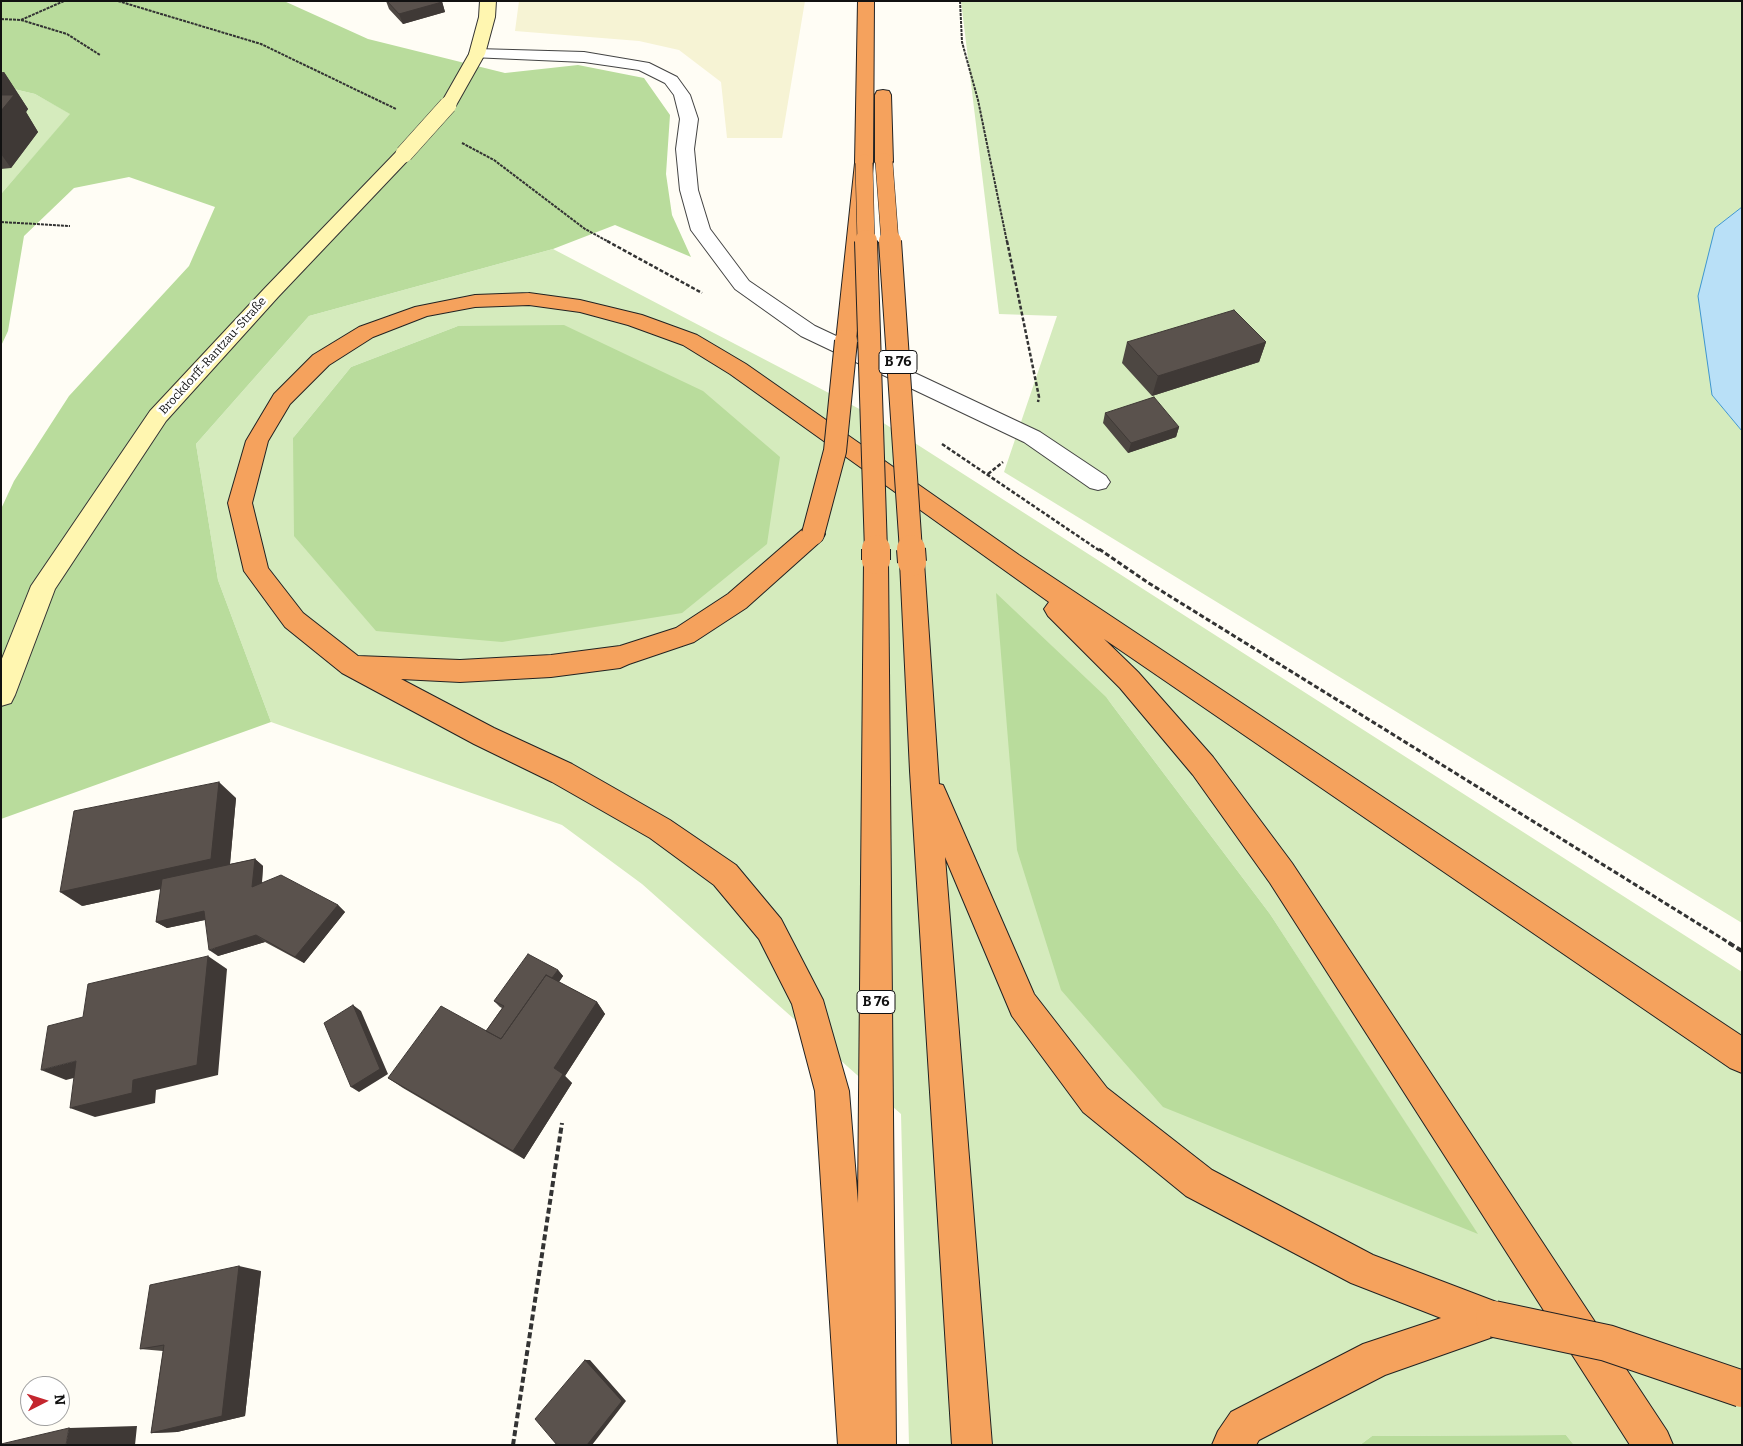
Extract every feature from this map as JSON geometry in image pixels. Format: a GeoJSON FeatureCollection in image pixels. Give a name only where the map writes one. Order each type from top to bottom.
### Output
{"type":"FeatureCollection","features":[{"type":"Feature","properties":{"kind":"highway","name":"B 76"},"geometry":{"type":"LineString","coordinates":[[866,1],[874,163],[876,1445]]}},
{"type":"Feature","properties":{"kind":"highway","name":"B 76"},"geometry":{"type":"LineString","coordinates":[[883,84],[874,163],[912,562],[924,771],[972,1445]]}},
{"type":"Feature","properties":{"kind":"highway"},"geometry":{"type":"LineString","coordinates":[[351,665],[460,671],[551,666],[620,657],[685,635],[736,601],[813,534],[836,451],[874,163]]}},
{"type":"Feature","properties":{"kind":"highway"},"geometry":{"type":"LineString","coordinates":[[858,1445],[832,1091],[807,1000],[770,929],[725,875],[660,828],[562,773],[484,736],[351,665],[294,620],[256,570],[240,503],[257,441],[282,399],[322,360],[366,332],[422,310],[475,301],[529,299],[580,306],[635,320],[690,340],[738,369],[1010,562],[1742,1056]]}},
{"type":"Feature","properties":{"kind":"highway"},"geometry":{"type":"LineString","coordinates":[[1010,562],[1129,680],[1203,766],[1270,857],[1653,1445]]}},
{"type":"Feature","properties":{"kind":"highway"},"geometry":{"type":"LineString","coordinates":[[924,771],[1023,1005],[1095,1100],[1199,1183],[1364,1270],[1494,1319],[1607,1343],[1742,1389]]}},
{"type":"Feature","properties":{"kind":"highway"},"geometry":{"type":"LineString","coordinates":[[1232,1445],[1245,1426],[1377,1358],[1494,1319]]}},
{"type":"Feature","properties":{"kind":"street","name":"Brockdorff-Rantzau-Straße"},"geometry":{"type":"LineString","coordinates":[[1,694],[44,586],[158,416],[448,105],[477,54],[487,16],[488,1]]}},
{"type":"Feature","properties":{"kind":"street"},"geometry":{"type":"LineString","coordinates":[[477,54],[584,57],[643,66],[671,80],[682,95],[689,120],[685,149],[690,190],[700,230],[742,285],[808,331],[1032,437],[1098,482]]}},
{"type":"Feature","properties":{"kind":"path"},"geometry":{"type":"LineString","coordinates":[[21,20],[64,1]]}},
{"type":"Feature","properties":{"kind":"path"},"geometry":{"type":"LineString","coordinates":[[118,1],[261,44],[402,112]]}},
{"type":"Feature","properties":{"kind":"path"},"geometry":{"type":"LineString","coordinates":[[960,1],[962,42],[978,100],[1039,397],[1032,437]]}},
{"type":"Feature","properties":{"kind":"path"},"geometry":{"type":"LineString","coordinates":[[1,19],[21,20],[67,34],[100,55]]}},
{"type":"Feature","properties":{"kind":"path"},"geometry":{"type":"LineString","coordinates":[[461,143],[494,160],[585,229],[707,296]]}},
{"type":"Feature","properties":{"kind":"path"},"geometry":{"type":"LineString","coordinates":[[1,222],[43,226],[70,226]]}},
{"type":"Feature","properties":{"kind":"path"},"geometry":{"type":"LineString","coordinates":[[939,442],[1147,582],[1742,951]]}},
{"type":"Feature","properties":{"kind":"path"},"geometry":{"type":"LineString","coordinates":[[513,1445],[562,1123]]}},
{"type":"Feature","properties":{"kind":"shaded area"},"geometry":{"type":"Polygon","coordinates":[[[519,1],[805,1],[782,138],[727,138],[721,82],[679,50],[639,41],[515,31],[519,1]]]}},
{"type":"Feature","properties":{"kind":"green space"},"geometry":{"type":"Polygon","coordinates":[[[1,1],[284,1],[368,39],[505,73],[578,65],[644,78],[670,115],[666,174],[672,215],[691,257],[615,225],[553,249],[309,316],[196,444],[218,580],[271,722],[1,819],[1,509],[14,481],[69,396],[189,266],[215,207],[129,177],[74,188],[24,236],[8,331],[1,346],[1,194],[70,114],[35,94],[1,86],[1,1]]]}},
{"type":"Feature","properties":{"kind":"green space"},"geometry":{"type":"Polygon","coordinates":[[[961,1],[1742,1],[1742,207],[1715,228],[1712,395],[1742,431],[1742,923],[1004,472],[1057,316],[999,314],[961,1]]]}},
{"type":"Feature","properties":{"kind":"green space"},"geometry":{"type":"Polygon","coordinates":[[[1,86],[35,94],[71,114],[1,194],[1,86]]]}},
{"type":"Feature","properties":{"kind":"green space"},"geometry":{"type":"Polygon","coordinates":[[[553,249],[871,415],[1742,972],[1742,1445],[1574,1445],[1566,1435],[1372,1436],[1360,1445],[909,1445],[901,1114],[642,884],[562,825],[271,722],[218,580],[196,444],[309,316],[553,249]],[[458,326],[351,367],[293,438],[458,326]],[[1106,697],[1477,1234],[1270,914],[1106,697]]]}},
{"type":"Feature","properties":{"kind":"green space"},"geometry":{"type":"Polygon","coordinates":[[[564,325],[703,391],[780,457],[767,544],[682,613],[502,642],[376,631],[294,536],[293,438],[351,367],[458,326],[564,325]]]}},
{"type":"Feature","properties":{"kind":"green space"},"geometry":{"type":"Polygon","coordinates":[[[996,593],[1106,697],[1270,914],[1478,1234],[1163,1107],[1061,990],[1017,850],[996,593]]]}},
{"type":"Feature","properties":{"kind":"green space"},"geometry":{"type":"Polygon","coordinates":[[[1566,1435],[1574,1445],[1360,1445],[1372,1436],[1566,1435]]]}},
{"type":"Feature","properties":{"kind":"water"},"geometry":{"type":"Polygon","coordinates":[[[1742,207],[1742,431],[1712,395],[1698,296],[1715,228],[1742,207]]]}},
{"type":"Feature","properties":{"kind":"building"},"geometry":{"type":"Polygon","coordinates":[[[387,1],[442,1],[442,2],[399,14],[387,1]]]}},
{"type":"Feature","properties":{"kind":"building"},"geometry":{"type":"Polygon","coordinates":[[[1,95],[14,95],[1,111],[1,95]]]}},
{"type":"Feature","properties":{"kind":"building"},"geometry":{"type":"Polygon","coordinates":[[[1234,310],[1266,342],[1158,376],[1127,342],[1234,310]]]}},
{"type":"Feature","properties":{"kind":"building"},"geometry":{"type":"Polygon","coordinates":[[[1154,397],[1179,427],[1131,443],[1105,413],[1154,397]]]}},
{"type":"Feature","properties":{"kind":"building"},"geometry":{"type":"Polygon","coordinates":[[[219,782],[211,859],[60,892],[74,811],[219,782]]]}},
{"type":"Feature","properties":{"kind":"building"},"geometry":{"type":"Polygon","coordinates":[[[255,859],[252,887],[281,875],[338,905],[295,957],[256,935],[209,950],[204,911],[156,922],[162,879],[255,859]]]}},
{"type":"Feature","properties":{"kind":"building"},"geometry":{"type":"Polygon","coordinates":[[[528,954],[558,970],[552,978],[546,975],[501,1039],[486,1031],[504,1006],[494,1001],[528,954]]]}},
{"type":"Feature","properties":{"kind":"building"},"geometry":{"type":"Polygon","coordinates":[[[208,956],[197,1065],[133,1080],[132,1093],[70,1108],[76,1061],[41,1070],[48,1026],[83,1017],[88,984],[208,956]]]}},
{"type":"Feature","properties":{"kind":"building"},"geometry":{"type":"Polygon","coordinates":[[[546,975],[597,1002],[554,1068],[563,1074],[513,1151],[388,1078],[441,1006],[501,1039],[546,975]]]}},
{"type":"Feature","properties":{"kind":"building"},"geometry":{"type":"Polygon","coordinates":[[[353,1005],[380,1069],[351,1087],[324,1023],[353,1005]]]}},
{"type":"Feature","properties":{"kind":"building"},"geometry":{"type":"Polygon","coordinates":[[[239,1266],[222,1416],[151,1433],[164,1345],[140,1349],[150,1285],[239,1266]]]}},
{"type":"Feature","properties":{"kind":"building"},"geometry":{"type":"Polygon","coordinates":[[[585,1360],[622,1401],[587,1445],[557,1445],[535,1419],[585,1360]]]}},
{"type":"Feature","properties":{"kind":"building"},"geometry":{"type":"Polygon","coordinates":[[[69,1428],[66,1445],[1,1445],[1,1444],[69,1428]]]}}]}
